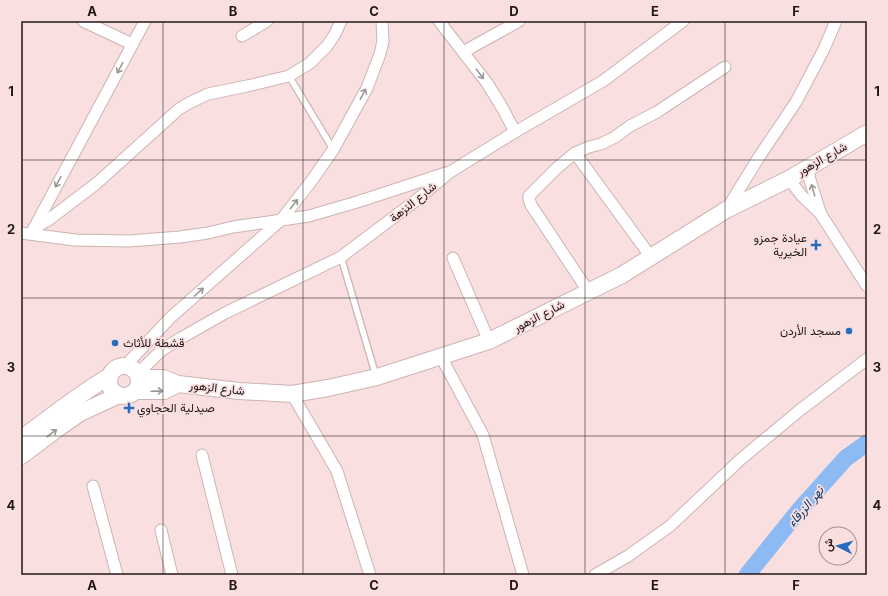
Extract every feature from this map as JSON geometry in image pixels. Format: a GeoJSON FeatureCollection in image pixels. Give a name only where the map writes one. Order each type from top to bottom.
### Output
{"type":"FeatureCollection","features":[{"type":"Feature","properties":{"kind":"main road","name":"شارع الزهور"},"geometry":{"type":"LineString","coordinates":[[134,377],[163,378],[178,384],[239,391],[292,394],[377,377],[441,357],[489,341],[622,274],[726,210],[789,178],[867,133]]}},
{"type":"Feature","properties":{"kind":"main road"},"geometry":{"type":"LineString","coordinates":[[21,439],[74,400],[110,376],[120,367],[134,377],[128,396],[115,393],[110,385],[110,376]]}},
{"type":"Feature","properties":{"kind":"main road"},"geometry":{"type":"LineString","coordinates":[[21,456],[80,413],[119,395]]}},
{"type":"Feature","properties":{"kind":"street"},"geometry":{"type":"LineString","coordinates":[[83,21],[132,44]]}},
{"type":"Feature","properties":{"kind":"street"},"geometry":{"type":"LineString","coordinates":[[28,232],[145,21]]}},
{"type":"Feature","properties":{"kind":"street"},"geometry":{"type":"LineString","coordinates":[[242,36],[267,21]]}},
{"type":"Feature","properties":{"kind":"street"},"geometry":{"type":"LineString","coordinates":[[28,232],[47,221],[98,183],[174,114],[190,103],[208,94],[289,76],[310,63],[327,46],[336,34],[341,21]]}},
{"type":"Feature","properties":{"kind":"street"},"geometry":{"type":"LineString","coordinates":[[134,377],[170,318],[281,220],[310,183],[333,150],[366,88],[376,65],[383,41],[382,21]]}},
{"type":"Feature","properties":{"kind":"street"},"geometry":{"type":"LineString","coordinates":[[439,21],[487,83],[515,132]]}},
{"type":"Feature","properties":{"kind":"street"},"geometry":{"type":"LineString","coordinates":[[463,52],[519,21]]}},
{"type":"Feature","properties":{"kind":"street","name":"شارع النزهة"},"geometry":{"type":"LineString","coordinates":[[134,377],[162,350],[181,338],[226,313],[341,257],[414,202],[450,172],[603,81],[683,21]]}},
{"type":"Feature","properties":{"kind":"street"},"geometry":{"type":"LineString","coordinates":[[726,210],[759,156],[796,102],[824,49],[836,21]]}},
{"type":"Feature","properties":{"kind":"street"},"geometry":{"type":"LineString","coordinates":[[588,291],[531,205],[529,196],[558,167],[575,153],[601,144],[615,137],[630,126],[657,112],[725,67]]}},
{"type":"Feature","properties":{"kind":"street"},"geometry":{"type":"LineString","coordinates":[[575,153],[651,257]]}},
{"type":"Feature","properties":{"kind":"street"},"geometry":{"type":"LineString","coordinates":[[808,167],[820,213]]}},
{"type":"Feature","properties":{"kind":"street"},"geometry":{"type":"LineString","coordinates":[[28,232],[75,240],[128,241],[180,237],[208,233],[233,227],[309,216],[450,172]]}},
{"type":"Feature","properties":{"kind":"street"},"geometry":{"type":"LineString","coordinates":[[789,178],[802,196],[820,213],[867,286]]}},
{"type":"Feature","properties":{"kind":"street"},"geometry":{"type":"LineString","coordinates":[[453,258],[489,341]]}},
{"type":"Feature","properties":{"kind":"street"},"geometry":{"type":"LineString","coordinates":[[441,357],[483,435],[523,575]]}},
{"type":"Feature","properties":{"kind":"street"},"geometry":{"type":"LineString","coordinates":[[595,575],[628,556],[670,526],[741,459],[800,410],[867,359]]}},
{"type":"Feature","properties":{"kind":"street"},"geometry":{"type":"LineString","coordinates":[[292,394],[337,471],[370,575]]}},
{"type":"Feature","properties":{"kind":"street"},"geometry":{"type":"LineString","coordinates":[[202,455],[232,575]]}},
{"type":"Feature","properties":{"kind":"street"},"geometry":{"type":"LineString","coordinates":[[93,486],[117,575]]}},
{"type":"Feature","properties":{"kind":"street"},"geometry":{"type":"LineString","coordinates":[[161,530],[172,575]]}},
{"type":"Feature","properties":{"kind":"lane"},"geometry":{"type":"LineString","coordinates":[[289,76],[333,150]]}},
{"type":"Feature","properties":{"kind":"lane"},"geometry":{"type":"LineString","coordinates":[[341,257],[377,377]]}},
{"type":"Feature","properties":{"kind":"waterway","name":"نهر الزرقاء"},"geometry":{"type":"LineString","coordinates":[[747,575],[801,508],[846,458],[867,443]]}},
{"type":"Feature","properties":{"kind":"place","name":"عيادة جمزو الخيرية"},"geometry":{"type":"Point","coordinates":[816,245]}},
{"type":"Feature","properties":{"kind":"place","name":"مسجد الأردن"},"geometry":{"type":"Point","coordinates":[849,331]}},
{"type":"Feature","properties":{"kind":"place","name":"قشطة للأثاث"},"geometry":{"type":"Point","coordinates":[115,343]}},
{"type":"Feature","properties":{"kind":"place","name":"صيدلية الحجاوي"},"geometry":{"type":"Point","coordinates":[129,408]}}]}
